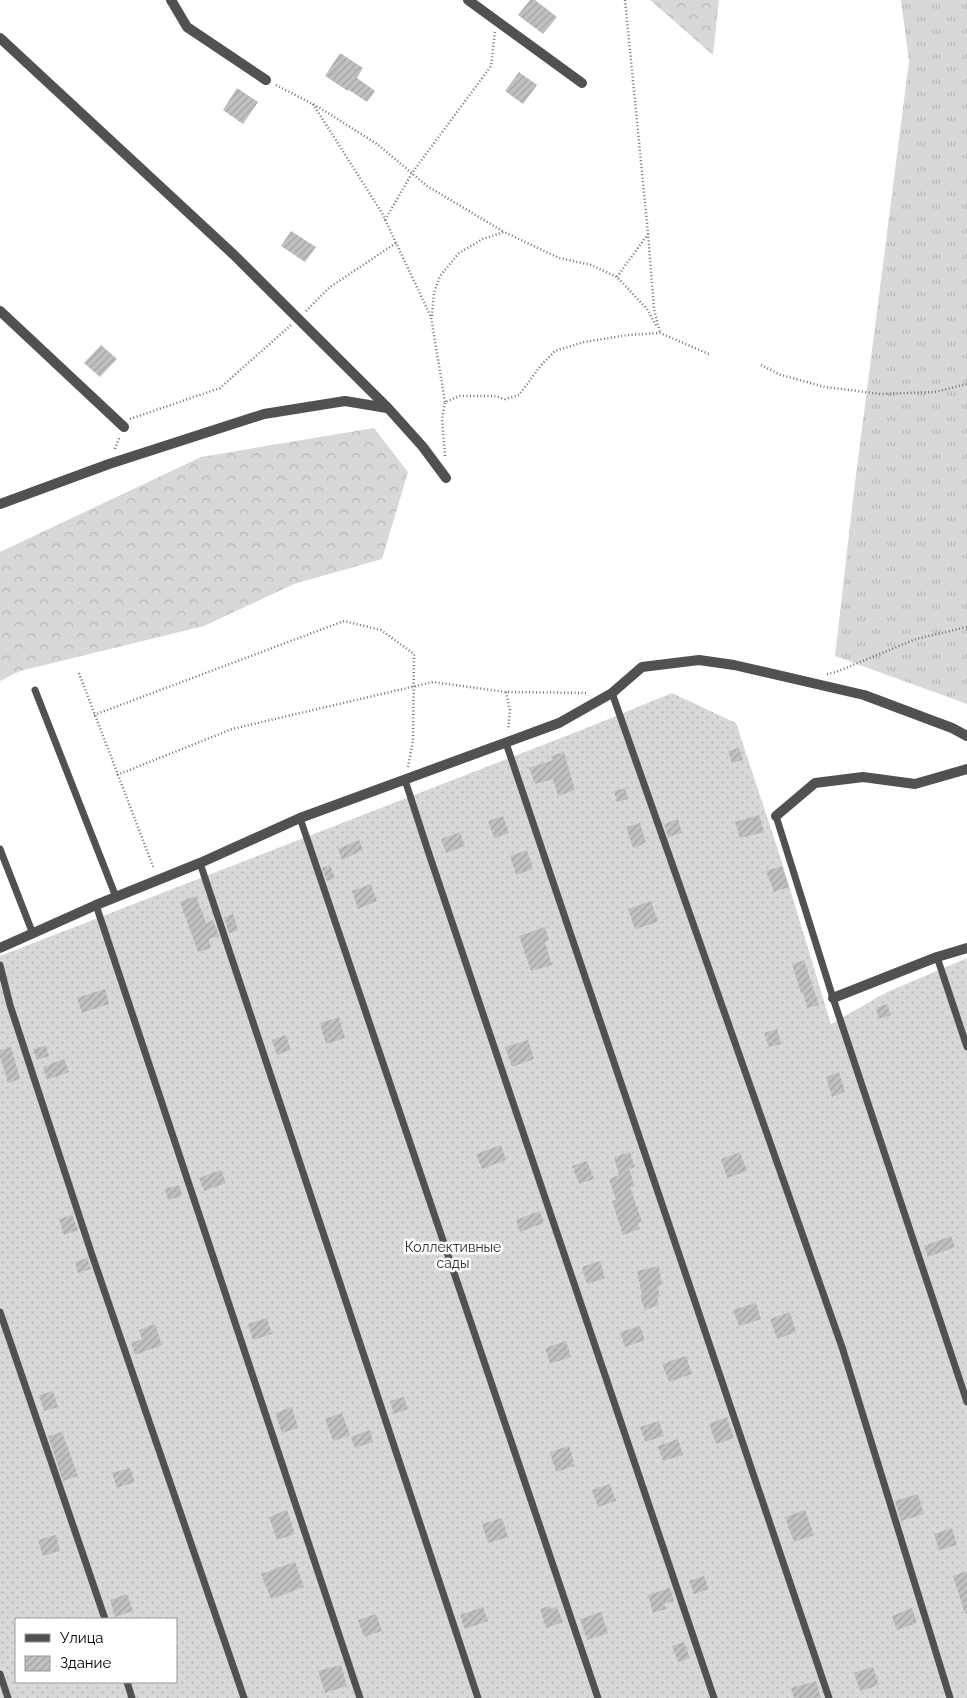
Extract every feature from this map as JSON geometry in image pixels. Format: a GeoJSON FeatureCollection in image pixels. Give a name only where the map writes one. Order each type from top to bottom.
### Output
{"type":"FeatureCollection","features":[{"type":"Feature","properties":{"kind":"street"},"geometry":{"type":"LineString","coordinates":[[171,0],[187,27],[266,80]]}},
{"type":"Feature","properties":{"kind":"street"},"geometry":{"type":"LineString","coordinates":[[468,0],[582,83]]}},
{"type":"Feature","properties":{"kind":"street"},"geometry":{"type":"LineString","coordinates":[[0,38],[234,255],[388,408],[423,446],[446,478]]}},
{"type":"Feature","properties":{"kind":"street"},"geometry":{"type":"LineString","coordinates":[[0,311],[124,427]]}},
{"type":"Feature","properties":{"kind":"street"},"geometry":{"type":"LineString","coordinates":[[0,504],[110,464],[264,414],[346,401],[388,408]]}},
{"type":"Feature","properties":{"kind":"street"},"geometry":{"type":"LineString","coordinates":[[0,948],[96,905],[200,863],[300,818],[559,723],[612,693],[642,667],[699,660],[734,665],[864,695],[952,728],[967,736]]}},
{"type":"Feature","properties":{"kind":"street"},"geometry":{"type":"LineString","coordinates":[[776,816],[816,783],[863,777],[914,784],[967,768]]}},
{"type":"Feature","properties":{"kind":"street"},"geometry":{"type":"LineString","coordinates":[[833,998],[937,957],[967,948]]}},
{"type":"Feature","properties":{"kind":"lane"},"geometry":{"type":"LineString","coordinates":[[35,690],[116,897]]}},
{"type":"Feature","properties":{"kind":"lane"},"geometry":{"type":"LineString","coordinates":[[612,693],[842,1348],[950,1698]]}},
{"type":"Feature","properties":{"kind":"lane"},"geometry":{"type":"LineString","coordinates":[[506,743],[829,1698]]}},
{"type":"Feature","properties":{"kind":"lane"},"geometry":{"type":"LineString","coordinates":[[405,780],[714,1698]]}},
{"type":"Feature","properties":{"kind":"lane"},"geometry":{"type":"LineString","coordinates":[[776,816],[833,998],[967,1402]]}},
{"type":"Feature","properties":{"kind":"lane"},"geometry":{"type":"LineString","coordinates":[[300,818],[598,1698]]}},
{"type":"Feature","properties":{"kind":"lane"},"geometry":{"type":"LineString","coordinates":[[0,849],[33,934]]}},
{"type":"Feature","properties":{"kind":"lane"},"geometry":{"type":"LineString","coordinates":[[200,863],[478,1698]]}},
{"type":"Feature","properties":{"kind":"lane"},"geometry":{"type":"LineString","coordinates":[[96,905],[360,1698]]}},
{"type":"Feature","properties":{"kind":"lane"},"geometry":{"type":"LineString","coordinates":[[937,957],[967,1047]]}},
{"type":"Feature","properties":{"kind":"lane"},"geometry":{"type":"LineString","coordinates":[[0,965],[10,1005],[92,1255],[244,1698]]}},
{"type":"Feature","properties":{"kind":"lane"},"geometry":{"type":"LineString","coordinates":[[0,1312],[105,1618]]}},
{"type":"Feature","properties":{"kind":"lane"},"geometry":{"type":"LineString","coordinates":[[0,1674],[8,1698]]}},
{"type":"Feature","properties":{"kind":"lane"},"geometry":{"type":"LineString","coordinates":[[127,1683],[132,1698]]}},
{"type":"Feature","properties":{"kind":"path"},"geometry":{"type":"LineString","coordinates":[[625,0],[654,309],[660,333]]}},
{"type":"Feature","properties":{"kind":"path"},"geometry":{"type":"LineString","coordinates":[[385,220],[412,173],[492,66],[496,20]]}},
{"type":"Feature","properties":{"kind":"path"},"geometry":{"type":"LineString","coordinates":[[266,80],[314,104],[377,144],[427,186],[504,232],[559,258],[591,265],[616,277],[647,309],[660,333]]}},
{"type":"Feature","properties":{"kind":"path"},"geometry":{"type":"LineString","coordinates":[[314,104],[385,220],[432,317]]}},
{"type":"Feature","properties":{"kind":"path"},"geometry":{"type":"LineString","coordinates":[[446,478],[442,419],[445,402],[432,317],[434,293],[440,276],[459,254],[483,239],[504,232]]}},
{"type":"Feature","properties":{"kind":"path"},"geometry":{"type":"LineString","coordinates":[[616,277],[648,233]]}},
{"type":"Feature","properties":{"kind":"path"},"geometry":{"type":"LineString","coordinates":[[110,464],[128,419],[220,388],[330,288],[396,243]]}},
{"type":"Feature","properties":{"kind":"path"},"geometry":{"type":"LineString","coordinates":[[445,402],[460,396],[494,396],[505,399],[519,395],[542,364],[555,352],[584,342],[628,335],[660,333],[709,354]]}},
{"type":"Feature","properties":{"kind":"path"},"geometry":{"type":"LineString","coordinates":[[761,365],[781,374],[825,387],[881,394],[935,392],[967,384]]}},
{"type":"Feature","properties":{"kind":"path"},"geometry":{"type":"LineString","coordinates":[[94,714],[344,621],[380,630],[414,654],[413,740],[405,780]]}},
{"type":"Feature","properties":{"kind":"path"},"geometry":{"type":"LineString","coordinates":[[826,674],[836,672],[916,639],[967,627]]}},
{"type":"Feature","properties":{"kind":"path"},"geometry":{"type":"LineString","coordinates":[[79,673],[158,880]]}},
{"type":"Feature","properties":{"kind":"path"},"geometry":{"type":"LineString","coordinates":[[117,775],[232,729],[433,682],[506,692],[612,693]]}},
{"type":"Feature","properties":{"kind":"path"},"geometry":{"type":"LineString","coordinates":[[506,692],[510,710],[506,743]]}},
{"type":"Feature","properties":{"kind":"green space"},"geometry":{"type":"Polygon","coordinates":[[[650,0],[719,0],[713,55],[650,0]]]}},
{"type":"Feature","properties":{"kind":"green space"},"geometry":{"type":"Polygon","coordinates":[[[901,0],[967,0],[967,704],[835,656],[854,491],[909,61],[901,0]]]}},
{"type":"Feature","properties":{"kind":"green space"},"geometry":{"type":"Polygon","coordinates":[[[374,428],[408,472],[382,559],[294,584],[204,626],[20,671],[0,681],[0,552],[201,457],[374,428]]]}},
{"type":"Feature","properties":{"kind":"green space","name":"Коллективные сады"},"geometry":{"type":"Polygon","coordinates":[[[672,693],[736,723],[780,856],[831,1024],[885,993],[967,958],[967,1698],[0,1698],[0,956],[672,693]]]}},
{"type":"Feature","properties":{"kind":"building"},"geometry":{"type":"Polygon","coordinates":[[[530,0],[535,0],[557,17],[543,34],[518,15],[530,0]]]}},
{"type":"Feature","properties":{"kind":"building"},"geometry":{"type":"Polygon","coordinates":[[[340,53],[363,68],[357,78],[375,91],[367,102],[325,76],[340,53]]]}},
{"type":"Feature","properties":{"kind":"building"},"geometry":{"type":"Polygon","coordinates":[[[519,72],[537,85],[523,104],[505,91],[519,72]]]}},
{"type":"Feature","properties":{"kind":"building"},"geometry":{"type":"Polygon","coordinates":[[[237,88],[258,102],[243,124],[223,110],[237,88]]]}},
{"type":"Feature","properties":{"kind":"building"},"geometry":{"type":"Polygon","coordinates":[[[291,231],[316,247],[305,262],[281,246],[291,231]]]}},
{"type":"Feature","properties":{"kind":"building"},"geometry":{"type":"Polygon","coordinates":[[[101,345],[117,359],[100,377],[84,363],[101,345]]]}},
{"type":"Feature","properties":{"kind":"building"},"geometry":{"type":"Polygon","coordinates":[[[739,748],[743,760],[732,763],[728,751],[739,748]]]}},
{"type":"Feature","properties":{"kind":"building"},"geometry":{"type":"Polygon","coordinates":[[[564,752],[575,790],[558,796],[553,779],[535,784],[529,768],[553,760],[551,756],[564,752]]]}},
{"type":"Feature","properties":{"kind":"building"},"geometry":{"type":"Polygon","coordinates":[[[625,788],[628,799],[617,802],[614,791],[625,788]]]}},
{"type":"Feature","properties":{"kind":"building"},"geometry":{"type":"Polygon","coordinates":[[[759,815],[764,832],[740,838],[735,822],[759,815]]]}},
{"type":"Feature","properties":{"kind":"building"},"geometry":{"type":"Polygon","coordinates":[[[503,816],[509,833],[494,838],[488,821],[503,816]]]}},
{"type":"Feature","properties":{"kind":"building"},"geometry":{"type":"Polygon","coordinates":[[[678,819],[682,833],[668,837],[664,824],[678,819]]]}},
{"type":"Feature","properties":{"kind":"building"},"geometry":{"type":"Polygon","coordinates":[[[640,823],[646,843],[633,848],[626,827],[640,823]]]}},
{"type":"Feature","properties":{"kind":"building"},"geometry":{"type":"Polygon","coordinates":[[[460,832],[465,846],[446,853],[441,839],[460,832]]]}},
{"type":"Feature","properties":{"kind":"building"},"geometry":{"type":"Polygon","coordinates":[[[359,840],[363,850],[342,860],[338,849],[359,840]]]}},
{"type":"Feature","properties":{"kind":"building"},"geometry":{"type":"Polygon","coordinates":[[[527,850],[533,869],[516,875],[510,856],[527,850]]]}},
{"type":"Feature","properties":{"kind":"building"},"geometry":{"type":"Polygon","coordinates":[[[330,865],[335,878],[327,881],[322,868],[330,865]]]}},
{"type":"Feature","properties":{"kind":"building"},"geometry":{"type":"Polygon","coordinates":[[[782,866],[789,887],[774,892],[766,871],[782,866]]]}},
{"type":"Feature","properties":{"kind":"building"},"geometry":{"type":"Polygon","coordinates":[[[371,884],[377,901],[358,909],[352,891],[371,884]]]}},
{"type":"Feature","properties":{"kind":"building"},"geometry":{"type":"Polygon","coordinates":[[[196,896],[206,923],[213,920],[219,936],[209,939],[211,948],[198,952],[180,902],[196,896]]]}},
{"type":"Feature","properties":{"kind":"building"},"geometry":{"type":"Polygon","coordinates":[[[651,901],[658,922],[635,929],[628,909],[651,901]]]}},
{"type":"Feature","properties":{"kind":"building"},"geometry":{"type":"Polygon","coordinates":[[[233,914],[238,930],[229,933],[224,917],[233,914]]]}},
{"type":"Feature","properties":{"kind":"building"},"geometry":{"type":"Polygon","coordinates":[[[545,927],[549,940],[545,942],[552,965],[531,971],[519,936],[545,927]]]}},
{"type":"Feature","properties":{"kind":"building"},"geometry":{"type":"Polygon","coordinates":[[[804,960],[819,1005],[807,1008],[792,964],[804,960]]]}},
{"type":"Feature","properties":{"kind":"building"},"geometry":{"type":"Polygon","coordinates":[[[105,989],[109,1004],[82,1013],[77,998],[105,989]]]}},
{"type":"Feature","properties":{"kind":"building"},"geometry":{"type":"Polygon","coordinates":[[[887,1004],[891,1015],[879,1019],[876,1008],[887,1004]]]}},
{"type":"Feature","properties":{"kind":"building"},"geometry":{"type":"Polygon","coordinates":[[[339,1017],[345,1038],[326,1044],[320,1023],[339,1017]]]}},
{"type":"Feature","properties":{"kind":"building"},"geometry":{"type":"Polygon","coordinates":[[[777,1029],[781,1044],[769,1047],[764,1033],[777,1029]]]}},
{"type":"Feature","properties":{"kind":"building"},"geometry":{"type":"Polygon","coordinates":[[[286,1035],[291,1050],[277,1055],[272,1040],[286,1035]]]}},
{"type":"Feature","properties":{"kind":"building"},"geometry":{"type":"Polygon","coordinates":[[[528,1040],[534,1059],[512,1067],[505,1047],[528,1040]]]}},
{"type":"Feature","properties":{"kind":"building"},"geometry":{"type":"Polygon","coordinates":[[[46,1046],[49,1056],[37,1060],[33,1049],[46,1046]]]}},
{"type":"Feature","properties":{"kind":"building"},"geometry":{"type":"Polygon","coordinates":[[[11,1047],[20,1079],[8,1083],[0,1057],[0,1050],[11,1047]]]}},
{"type":"Feature","properties":{"kind":"building"},"geometry":{"type":"Polygon","coordinates":[[[64,1059],[69,1072],[47,1080],[43,1067],[64,1059]]]}},
{"type":"Feature","properties":{"kind":"building"},"geometry":{"type":"Polygon","coordinates":[[[839,1072],[845,1092],[832,1097],[826,1077],[839,1072]]]}},
{"type":"Feature","properties":{"kind":"building"},"geometry":{"type":"Polygon","coordinates":[[[501,1145],[506,1160],[482,1169],[476,1154],[501,1145]]]}},
{"type":"Feature","properties":{"kind":"building"},"geometry":{"type":"Polygon","coordinates":[[[630,1152],[635,1167],[629,1169],[635,1186],[630,1187],[642,1222],[638,1223],[640,1229],[623,1235],[612,1201],[616,1200],[609,1179],[619,1175],[614,1157],[630,1152]]]}},
{"type":"Feature","properties":{"kind":"building"},"geometry":{"type":"Polygon","coordinates":[[[740,1152],[747,1171],[727,1178],[721,1159],[740,1152]]]}},
{"type":"Feature","properties":{"kind":"building"},"geometry":{"type":"Polygon","coordinates":[[[587,1161],[594,1179],[579,1184],[572,1166],[587,1161]]]}},
{"type":"Feature","properties":{"kind":"building"},"geometry":{"type":"Polygon","coordinates":[[[221,1170],[226,1183],[204,1191],[199,1178],[221,1170]]]}},
{"type":"Feature","properties":{"kind":"building"},"geometry":{"type":"Polygon","coordinates":[[[179,1185],[182,1196],[168,1200],[165,1189],[179,1185]]]}},
{"type":"Feature","properties":{"kind":"building"},"geometry":{"type":"Polygon","coordinates":[[[540,1211],[544,1223],[520,1232],[516,1220],[540,1211]]]}},
{"type":"Feature","properties":{"kind":"building"},"geometry":{"type":"Polygon","coordinates":[[[72,1215],[78,1230],[64,1235],[59,1219],[72,1215]]]}},
{"type":"Feature","properties":{"kind":"building"},"geometry":{"type":"Polygon","coordinates":[[[951,1236],[955,1247],[928,1257],[924,1246],[951,1236]]]}},
{"type":"Feature","properties":{"kind":"building"},"geometry":{"type":"Polygon","coordinates":[[[87,1258],[91,1269],[78,1273],[75,1262],[87,1258]]]}},
{"type":"Feature","properties":{"kind":"building"},"geometry":{"type":"Polygon","coordinates":[[[600,1261],[605,1278],[587,1284],[582,1267],[600,1261]]]}},
{"type":"Feature","properties":{"kind":"building"},"geometry":{"type":"Polygon","coordinates":[[[659,1266],[662,1285],[657,1286],[660,1296],[657,1297],[659,1305],[645,1310],[640,1295],[642,1295],[637,1271],[659,1266]]]}},
{"type":"Feature","properties":{"kind":"building"},"geometry":{"type":"Polygon","coordinates":[[[756,1303],[761,1319],[739,1326],[733,1310],[756,1303]]]}},
{"type":"Feature","properties":{"kind":"building"},"geometry":{"type":"Polygon","coordinates":[[[790,1312],[796,1332],[777,1339],[770,1319],[790,1312]]]}},
{"type":"Feature","properties":{"kind":"building"},"geometry":{"type":"Polygon","coordinates":[[[267,1318],[272,1334],[253,1340],[248,1324],[267,1318]]]}},
{"type":"Feature","properties":{"kind":"building"},"geometry":{"type":"Polygon","coordinates":[[[155,1324],[162,1345],[135,1355],[131,1343],[142,1339],[139,1330],[155,1324]]]}},
{"type":"Feature","properties":{"kind":"building"},"geometry":{"type":"Polygon","coordinates":[[[640,1326],[645,1340],[625,1347],[620,1332],[640,1326]]]}},
{"type":"Feature","properties":{"kind":"building"},"geometry":{"type":"Polygon","coordinates":[[[566,1341],[571,1357],[550,1364],[545,1348],[566,1341]]]}},
{"type":"Feature","properties":{"kind":"building"},"geometry":{"type":"Polygon","coordinates":[[[686,1356],[692,1374],[669,1382],[662,1364],[686,1356]]]}},
{"type":"Feature","properties":{"kind":"building"},"geometry":{"type":"Polygon","coordinates":[[[53,1391],[58,1407],[44,1411],[39,1395],[53,1391]]]}},
{"type":"Feature","properties":{"kind":"building"},"geometry":{"type":"Polygon","coordinates":[[[404,1397],[408,1409],[394,1414],[390,1401],[404,1397]]]}},
{"type":"Feature","properties":{"kind":"building"},"geometry":{"type":"Polygon","coordinates":[[[292,1407],[298,1428],[282,1433],[275,1413],[292,1407]]]}},
{"type":"Feature","properties":{"kind":"building"},"geometry":{"type":"Polygon","coordinates":[[[342,1413],[350,1435],[333,1441],[325,1419],[342,1413]]]}},
{"type":"Feature","properties":{"kind":"building"},"geometry":{"type":"Polygon","coordinates":[[[727,1417],[734,1438],[716,1444],[709,1424],[727,1417]]]}},
{"type":"Feature","properties":{"kind":"building"},"geometry":{"type":"Polygon","coordinates":[[[659,1421],[664,1436],[645,1442],[640,1427],[659,1421]]]}},
{"type":"Feature","properties":{"kind":"building"},"geometry":{"type":"Polygon","coordinates":[[[370,1430],[373,1442],[355,1448],[351,1437],[370,1430]]]}},
{"type":"Feature","properties":{"kind":"building"},"geometry":{"type":"Polygon","coordinates":[[[62,1432],[78,1476],[63,1481],[48,1436],[62,1432]]]}},
{"type":"Feature","properties":{"kind":"building"},"geometry":{"type":"Polygon","coordinates":[[[678,1439],[683,1455],[663,1461],[658,1446],[678,1439]]]}},
{"type":"Feature","properties":{"kind":"building"},"geometry":{"type":"Polygon","coordinates":[[[569,1446],[575,1466],[556,1472],[550,1452],[569,1446]]]}},
{"type":"Feature","properties":{"kind":"building"},"geometry":{"type":"Polygon","coordinates":[[[130,1468],[135,1482],[117,1488],[112,1473],[130,1468]]]}},
{"type":"Feature","properties":{"kind":"building"},"geometry":{"type":"Polygon","coordinates":[[[610,1484],[616,1501],[598,1507],[592,1490],[610,1484]]]}},
{"type":"Feature","properties":{"kind":"building"},"geometry":{"type":"Polygon","coordinates":[[[918,1494],[924,1514],[901,1521],[895,1501],[918,1494]]]}},
{"type":"Feature","properties":{"kind":"building"},"geometry":{"type":"Polygon","coordinates":[[[287,1510],[295,1534],[277,1540],[269,1517],[287,1510]]]}},
{"type":"Feature","properties":{"kind":"building"},"geometry":{"type":"Polygon","coordinates":[[[805,1510],[814,1535],[794,1542],[785,1517],[805,1510]]]}},
{"type":"Feature","properties":{"kind":"building"},"geometry":{"type":"Polygon","coordinates":[[[502,1518],[508,1537],[488,1543],[482,1524],[502,1518]]]}},
{"type":"Feature","properties":{"kind":"building"},"geometry":{"type":"Polygon","coordinates":[[[952,1528],[957,1545],[939,1550],[934,1534],[952,1528]]]}},
{"type":"Feature","properties":{"kind":"building"},"geometry":{"type":"Polygon","coordinates":[[[56,1535],[60,1551],[43,1556],[38,1540],[56,1535]]]}},
{"type":"Feature","properties":{"kind":"building"},"geometry":{"type":"Polygon","coordinates":[[[295,1562],[304,1587],[271,1599],[261,1574],[295,1562]]]}},
{"type":"Feature","properties":{"kind":"building"},"geometry":{"type":"Polygon","coordinates":[[[967,1571],[967,1613],[965,1614],[953,1576],[967,1571]]]}},
{"type":"Feature","properties":{"kind":"building"},"geometry":{"type":"Polygon","coordinates":[[[704,1576],[709,1589],[694,1594],[689,1581],[704,1576]]]}},
{"type":"Feature","properties":{"kind":"building"},"geometry":{"type":"Polygon","coordinates":[[[670,1588],[674,1601],[664,1604],[666,1609],[653,1613],[648,1595],[670,1588]]]}},
{"type":"Feature","properties":{"kind":"building"},"geometry":{"type":"Polygon","coordinates":[[[127,1594],[133,1611],[115,1617],[110,1600],[127,1594]]]}},
{"type":"Feature","properties":{"kind":"building"},"geometry":{"type":"Polygon","coordinates":[[[549,1606],[551,1609],[557,1607],[563,1622],[546,1628],[540,1609],[549,1606]]]}},
{"type":"Feature","properties":{"kind":"building"},"geometry":{"type":"Polygon","coordinates":[[[483,1607],[488,1621],[465,1629],[460,1615],[483,1607]]]}},
{"type":"Feature","properties":{"kind":"building"},"geometry":{"type":"Polygon","coordinates":[[[912,1608],[917,1623],[897,1630],[892,1616],[912,1608]]]}},
{"type":"Feature","properties":{"kind":"building"},"geometry":{"type":"Polygon","coordinates":[[[601,1612],[608,1633],[587,1640],[580,1619],[601,1612]]]}},
{"type":"Feature","properties":{"kind":"building"},"geometry":{"type":"Polygon","coordinates":[[[376,1614],[382,1631],[364,1637],[358,1620],[376,1614]]]}},
{"type":"Feature","properties":{"kind":"building"},"geometry":{"type":"Polygon","coordinates":[[[684,1642],[690,1658],[678,1662],[672,1646],[684,1642]]]}},
{"type":"Feature","properties":{"kind":"building"},"geometry":{"type":"Polygon","coordinates":[[[341,1665],[347,1686],[325,1693],[318,1671],[341,1665]]]}},
{"type":"Feature","properties":{"kind":"building"},"geometry":{"type":"Polygon","coordinates":[[[873,1667],[879,1685],[860,1691],[854,1673],[873,1667]]]}},
{"type":"Feature","properties":{"kind":"building"},"geometry":{"type":"Polygon","coordinates":[[[816,1681],[821,1698],[794,1698],[791,1688],[816,1681]]]}}]}
